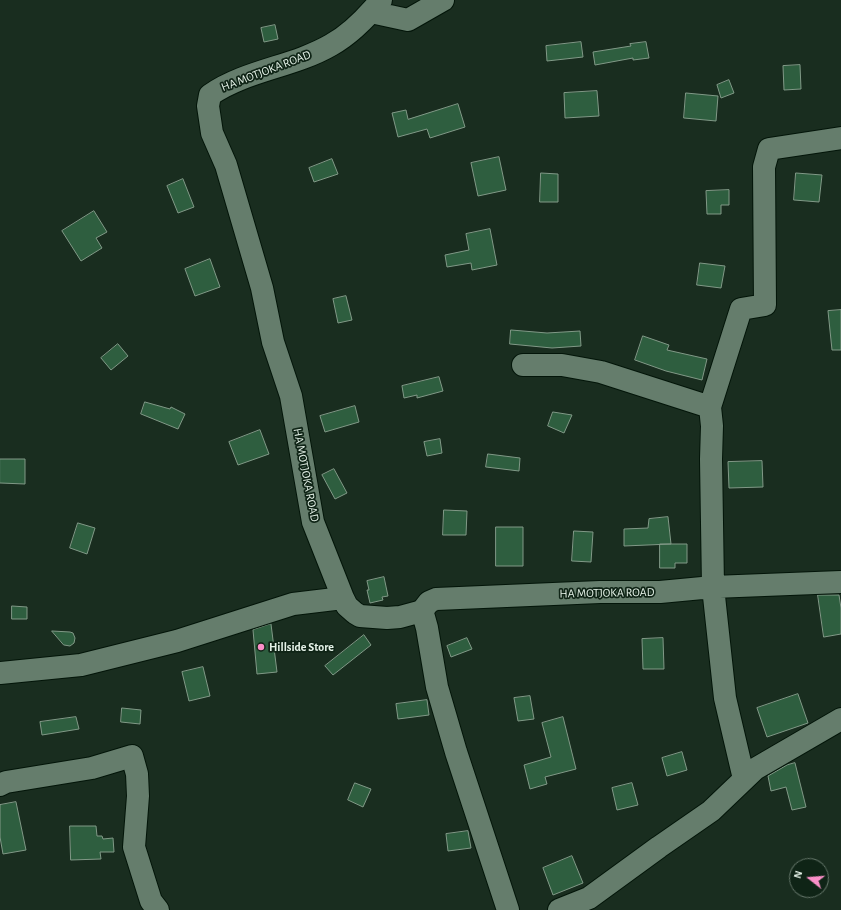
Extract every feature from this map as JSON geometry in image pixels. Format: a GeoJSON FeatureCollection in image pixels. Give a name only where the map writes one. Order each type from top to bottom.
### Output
{"type":"FeatureCollection","features":[{"type":"Feature","properties":{"kind":"street"},"geometry":{"type":"LineString","coordinates":[[376,6],[408,20],[443,0]]}},
{"type":"Feature","properties":{"kind":"street","name":"HA MOTJOKA ROAD"},"geometry":{"type":"LineString","coordinates":[[376,6],[350,32],[330,46],[299,59],[248,76],[220,88],[210,95],[208,106],[212,134],[226,165],[262,288],[273,342],[291,396],[313,522],[342,598],[347,606],[360,616],[387,618],[400,617],[422,610],[429,602],[436,599],[585,593],[660,592],[713,587],[841,582]]}},
{"type":"Feature","properties":{"kind":"street"},"geometry":{"type":"LineString","coordinates":[[744,779],[725,698],[713,587],[711,459],[712,426],[710,407],[741,309],[765,305],[764,167],[769,149],[841,138]]}},
{"type":"Feature","properties":{"kind":"street"},"geometry":{"type":"LineString","coordinates":[[523,365],[562,365],[600,372],[710,407]]}},
{"type":"Feature","properties":{"kind":"street"},"geometry":{"type":"LineString","coordinates":[[0,673],[81,665],[177,641],[293,604],[342,598]]}},
{"type":"Feature","properties":{"kind":"street"},"geometry":{"type":"LineString","coordinates":[[422,610],[427,628],[437,687],[456,752],[508,910]]}},
{"type":"Feature","properties":{"kind":"street"},"geometry":{"type":"LineString","coordinates":[[559,910],[589,898],[711,811],[755,769],[841,719]]}},
{"type":"Feature","properties":{"kind":"street"},"geometry":{"type":"LineString","coordinates":[[0,785],[6,782],[92,768],[132,756],[137,774],[138,796],[134,847],[151,901],[158,910]]}},
{"type":"Feature","properties":{"kind":"building"},"geometry":{"type":"Polygon","coordinates":[[[275,25],[278,39],[264,42],[261,28],[275,25]]]}},
{"type":"Feature","properties":{"kind":"building"},"geometry":{"type":"Polygon","coordinates":[[[581,42],[583,57],[547,61],[546,46],[581,42]]]}},
{"type":"Feature","properties":{"kind":"building"},"geometry":{"type":"Polygon","coordinates":[[[646,42],[649,58],[633,60],[633,58],[595,65],[593,52],[646,42]]]}},
{"type":"Feature","properties":{"kind":"building"},"geometry":{"type":"Polygon","coordinates":[[[800,65],[801,89],[784,90],[783,66],[800,65]]]}},
{"type":"Feature","properties":{"kind":"building"},"geometry":{"type":"Polygon","coordinates":[[[729,80],[734,93],[721,98],[717,85],[729,80]]]}},
{"type":"Feature","properties":{"kind":"building"},"geometry":{"type":"Polygon","coordinates":[[[597,91],[599,116],[565,118],[564,93],[597,91]]]}},
{"type":"Feature","properties":{"kind":"building"},"geometry":{"type":"Polygon","coordinates":[[[686,93],[718,96],[716,121],[684,118],[686,93]]]}},
{"type":"Feature","properties":{"kind":"building"},"geometry":{"type":"Polygon","coordinates":[[[458,104],[465,127],[430,138],[427,129],[398,137],[392,113],[406,110],[408,119],[458,104]]]}},
{"type":"Feature","properties":{"kind":"building"},"geometry":{"type":"Polygon","coordinates":[[[499,157],[506,190],[478,196],[471,163],[499,157]]]}},
{"type":"Feature","properties":{"kind":"building"},"geometry":{"type":"Polygon","coordinates":[[[332,159],[338,174],[314,182],[309,168],[332,159]]]}},
{"type":"Feature","properties":{"kind":"building"},"geometry":{"type":"Polygon","coordinates":[[[541,173],[558,174],[558,202],[540,202],[541,173]]]}},
{"type":"Feature","properties":{"kind":"building"},"geometry":{"type":"Polygon","coordinates":[[[796,173],[822,175],[819,202],[794,200],[796,173]]]}},
{"type":"Feature","properties":{"kind":"building"},"geometry":{"type":"Polygon","coordinates":[[[183,179],[194,207],[178,213],[167,186],[183,179]]]}},
{"type":"Feature","properties":{"kind":"building"},"geometry":{"type":"Polygon","coordinates":[[[729,190],[729,205],[721,205],[721,214],[707,214],[706,191],[729,190]]]}},
{"type":"Feature","properties":{"kind":"building"},"geometry":{"type":"Polygon","coordinates":[[[94,211],[107,232],[96,238],[102,248],[81,261],[62,231],[94,211]]]}},
{"type":"Feature","properties":{"kind":"building"},"geometry":{"type":"Polygon","coordinates":[[[490,229],[497,265],[472,270],[471,263],[447,267],[445,255],[469,250],[466,234],[490,229]]]}},
{"type":"Feature","properties":{"kind":"building"},"geometry":{"type":"Polygon","coordinates":[[[210,259],[220,287],[195,296],[185,269],[210,259]]]}},
{"type":"Feature","properties":{"kind":"building"},"geometry":{"type":"Polygon","coordinates":[[[700,263],[725,266],[721,288],[697,285],[700,263]]]}},
{"type":"Feature","properties":{"kind":"building"},"geometry":{"type":"Polygon","coordinates":[[[346,296],[352,320],[338,323],[333,299],[346,296]]]}},
{"type":"Feature","properties":{"kind":"building"},"geometry":{"type":"Polygon","coordinates":[[[841,310],[841,350],[832,350],[828,311],[841,310]]]}},
{"type":"Feature","properties":{"kind":"building"},"geometry":{"type":"Polygon","coordinates":[[[511,330],[547,333],[580,331],[581,346],[552,348],[510,344],[511,330]]]}},
{"type":"Feature","properties":{"kind":"building"},"geometry":{"type":"Polygon","coordinates":[[[643,336],[669,345],[667,350],[707,359],[702,380],[666,371],[635,360],[643,336]]]}},
{"type":"Feature","properties":{"kind":"building"},"geometry":{"type":"Polygon","coordinates":[[[118,344],[128,356],[111,370],[101,358],[118,344]]]}},
{"type":"Feature","properties":{"kind":"building"},"geometry":{"type":"Polygon","coordinates":[[[439,377],[443,391],[417,398],[417,395],[404,398],[402,386],[439,377]]]}},
{"type":"Feature","properties":{"kind":"building"},"geometry":{"type":"Polygon","coordinates":[[[145,402],[170,409],[171,407],[185,414],[178,429],[141,414],[145,402]]]}},
{"type":"Feature","properties":{"kind":"building"},"geometry":{"type":"Polygon","coordinates":[[[355,406],[359,422],[325,432],[320,416],[355,406]]]}},
{"type":"Feature","properties":{"kind":"building"},"geometry":{"type":"Polygon","coordinates":[[[553,412],[572,415],[564,433],[548,426],[553,412]]]}},
{"type":"Feature","properties":{"kind":"building"},"geometry":{"type":"Polygon","coordinates":[[[260,430],[269,454],[238,465],[229,442],[260,430]]]}},
{"type":"Feature","properties":{"kind":"building"},"geometry":{"type":"Polygon","coordinates":[[[440,439],[442,453],[427,456],[424,442],[440,439]]]}},
{"type":"Feature","properties":{"kind":"building"},"geometry":{"type":"Polygon","coordinates":[[[488,454],[520,458],[519,471],[486,467],[488,454]]]}},
{"type":"Feature","properties":{"kind":"building"},"geometry":{"type":"Polygon","coordinates":[[[0,459],[25,459],[25,484],[0,483],[0,459]]]}},
{"type":"Feature","properties":{"kind":"building"},"geometry":{"type":"Polygon","coordinates":[[[762,461],[763,487],[729,488],[728,462],[762,461]]]}},
{"type":"Feature","properties":{"kind":"building"},"geometry":{"type":"Polygon","coordinates":[[[334,469],[347,493],[335,499],[322,475],[334,469]]]}},
{"type":"Feature","properties":{"kind":"building"},"geometry":{"type":"Polygon","coordinates":[[[444,510],[467,511],[466,535],[443,535],[444,510]]]}},
{"type":"Feature","properties":{"kind":"building"},"geometry":{"type":"Polygon","coordinates":[[[668,517],[671,544],[624,546],[624,529],[648,528],[649,519],[668,517]]]}},
{"type":"Feature","properties":{"kind":"building"},"geometry":{"type":"Polygon","coordinates":[[[78,523],[95,528],[87,554],[70,548],[78,523]]]}},
{"type":"Feature","properties":{"kind":"building"},"geometry":{"type":"Polygon","coordinates":[[[496,527],[523,527],[523,566],[496,566],[496,527]]]}},
{"type":"Feature","properties":{"kind":"building"},"geometry":{"type":"Polygon","coordinates":[[[574,531],[593,532],[591,562],[572,561],[574,531]]]}},
{"type":"Feature","properties":{"kind":"building"},"geometry":{"type":"Polygon","coordinates":[[[660,544],[687,544],[687,563],[675,563],[675,568],[660,568],[660,544]]]}},
{"type":"Feature","properties":{"kind":"building"},"geometry":{"type":"Polygon","coordinates":[[[384,577],[388,596],[382,597],[383,600],[370,603],[367,590],[369,590],[367,581],[384,577]]]}},
{"type":"Feature","properties":{"kind":"building"},"geometry":{"type":"Polygon","coordinates":[[[818,595],[839,595],[841,608],[841,634],[824,637],[818,595]]]}},
{"type":"Feature","properties":{"kind":"building"},"geometry":{"type":"Polygon","coordinates":[[[12,606],[27,607],[27,619],[12,619],[12,606]]]}},
{"type":"Feature","properties":{"kind":"building","name":"Hillside Store"},"geometry":{"type":"Polygon","coordinates":[[[271,624],[277,672],[257,674],[253,630],[271,624]]]}},
{"type":"Feature","properties":{"kind":"building"},"geometry":{"type":"Polygon","coordinates":[[[52,631],[73,633],[75,638],[74,643],[70,646],[64,645],[52,631]]]}},
{"type":"Feature","properties":{"kind":"building"},"geometry":{"type":"Polygon","coordinates":[[[364,635],[371,645],[333,675],[325,666],[364,635]]]}},
{"type":"Feature","properties":{"kind":"building"},"geometry":{"type":"Polygon","coordinates":[[[467,638],[472,649],[451,657],[447,646],[467,638]]]}},
{"type":"Feature","properties":{"kind":"building"},"geometry":{"type":"Polygon","coordinates":[[[663,638],[664,669],[643,669],[642,639],[663,638]]]}},
{"type":"Feature","properties":{"kind":"building"},"geometry":{"type":"Polygon","coordinates":[[[203,667],[210,696],[189,701],[182,672],[203,667]]]}},
{"type":"Feature","properties":{"kind":"building"},"geometry":{"type":"Polygon","coordinates":[[[798,694],[808,723],[767,737],[757,708],[798,694]]]}},
{"type":"Feature","properties":{"kind":"building"},"geometry":{"type":"Polygon","coordinates":[[[530,696],[534,719],[518,721],[514,698],[530,696]]]}},
{"type":"Feature","properties":{"kind":"building"},"geometry":{"type":"Polygon","coordinates":[[[427,700],[429,715],[398,719],[396,704],[427,700]]]}},
{"type":"Feature","properties":{"kind":"building"},"geometry":{"type":"Polygon","coordinates":[[[122,708],[141,710],[140,724],[121,722],[122,708]]]}},
{"type":"Feature","properties":{"kind":"building"},"geometry":{"type":"Polygon","coordinates":[[[76,717],[79,729],[42,735],[40,722],[76,717]]]}},
{"type":"Feature","properties":{"kind":"building"},"geometry":{"type":"Polygon","coordinates":[[[563,717],[576,769],[545,777],[547,784],[530,789],[524,765],[551,757],[542,723],[563,717]]]}},
{"type":"Feature","properties":{"kind":"building"},"geometry":{"type":"Polygon","coordinates":[[[682,752],[687,770],[667,776],[662,758],[682,752]]]}},
{"type":"Feature","properties":{"kind":"building"},"geometry":{"type":"Polygon","coordinates":[[[795,763],[806,807],[792,810],[786,787],[771,791],[768,776],[787,765],[795,763]]]}},
{"type":"Feature","properties":{"kind":"building"},"geometry":{"type":"Polygon","coordinates":[[[355,783],[371,789],[363,807],[348,800],[355,783]]]}},
{"type":"Feature","properties":{"kind":"building"},"geometry":{"type":"Polygon","coordinates":[[[632,783],[638,805],[617,810],[612,788],[632,783]]]}},
{"type":"Feature","properties":{"kind":"building"},"geometry":{"type":"Polygon","coordinates":[[[16,802],[26,850],[3,854],[0,837],[0,805],[16,802]]]}},
{"type":"Feature","properties":{"kind":"building"},"geometry":{"type":"Polygon","coordinates":[[[70,826],[96,826],[97,836],[102,836],[103,839],[113,838],[114,852],[100,852],[101,859],[71,860],[70,826]]]}},
{"type":"Feature","properties":{"kind":"building"},"geometry":{"type":"Polygon","coordinates":[[[468,831],[471,848],[448,851],[446,834],[468,831]]]}},
{"type":"Feature","properties":{"kind":"building"},"geometry":{"type":"Polygon","coordinates":[[[572,856],[583,883],[553,895],[543,868],[572,856]]]}},
{"type":"Feature","properties":{"kind":"place","name":"Hillside Store"},"geometry":{"type":"Point","coordinates":[261,647]}}]}
